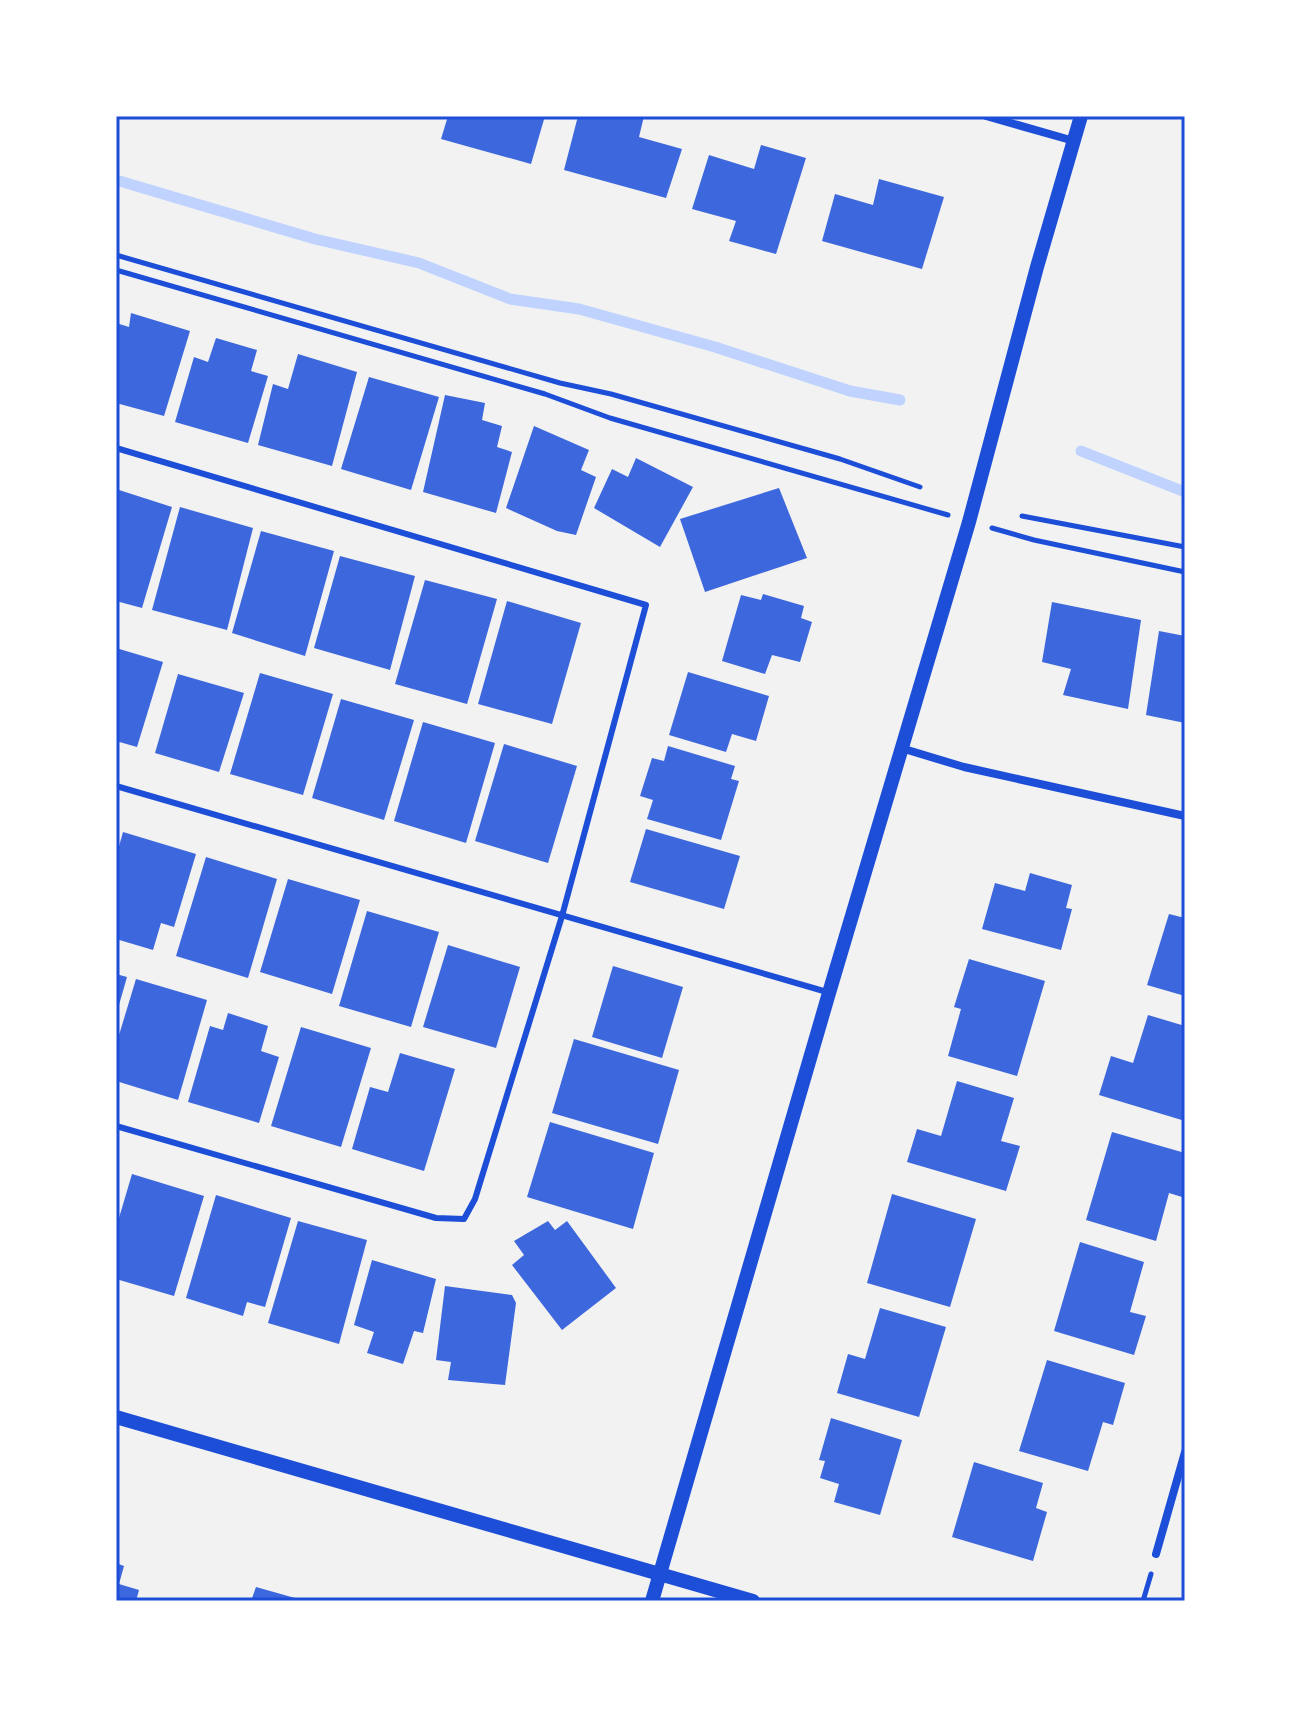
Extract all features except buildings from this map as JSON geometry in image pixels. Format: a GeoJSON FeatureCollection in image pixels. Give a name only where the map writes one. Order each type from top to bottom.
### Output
{"type":"FeatureCollection","features":[{"type":"Feature","properties":{"kind":"street"},"geometry":{"type":"LineString","coordinates":[[986,116],[1074,141]]}},
{"type":"Feature","properties":{"kind":"street"},"geometry":{"type":"LineString","coordinates":[[652,1601],[969,522],[1081,116]]}},
{"type":"Feature","properties":{"kind":"street"},"geometry":{"type":"LineString","coordinates":[[901,748],[964,767],[1185,816]]}},
{"type":"Feature","properties":{"kind":"street"},"geometry":{"type":"LineString","coordinates":[[116,1417],[753,1601]]}},
{"type":"Feature","properties":{"kind":"street"},"geometry":{"type":"LineString","coordinates":[[1156,1554],[1185,1452]]}},
{"type":"Feature","properties":{"kind":"lane"},"geometry":{"type":"LineString","coordinates":[[116,448],[646,605],[562,916],[475,1199],[464,1219],[436,1218],[116,1126]]}},
{"type":"Feature","properties":{"kind":"lane"},"geometry":{"type":"LineString","coordinates":[[116,786],[829,993]]}},
{"type":"Feature","properties":{"kind":"path"},"geometry":{"type":"LineString","coordinates":[[116,255],[560,383],[611,394],[825,455],[920,487]]}},
{"type":"Feature","properties":{"kind":"path"},"geometry":{"type":"LineString","coordinates":[[116,270],[545,394],[610,418],[915,505]]}},
{"type":"Feature","properties":{"kind":"path"},"geometry":{"type":"LineString","coordinates":[[1022,516],[1185,547]]}},
{"type":"Feature","properties":{"kind":"path"},"geometry":{"type":"LineString","coordinates":[[1017,534],[1185,572]]}},
{"type":"Feature","properties":{"kind":"waterway"},"geometry":{"type":"LineString","coordinates":[[116,180],[315,239],[419,263],[510,299],[579,309],[715,347],[850,391],[900,400]]}},
{"type":"Feature","properties":{"kind":"waterway"},"geometry":{"type":"LineString","coordinates":[[1081,451],[1185,492]]}}]}
